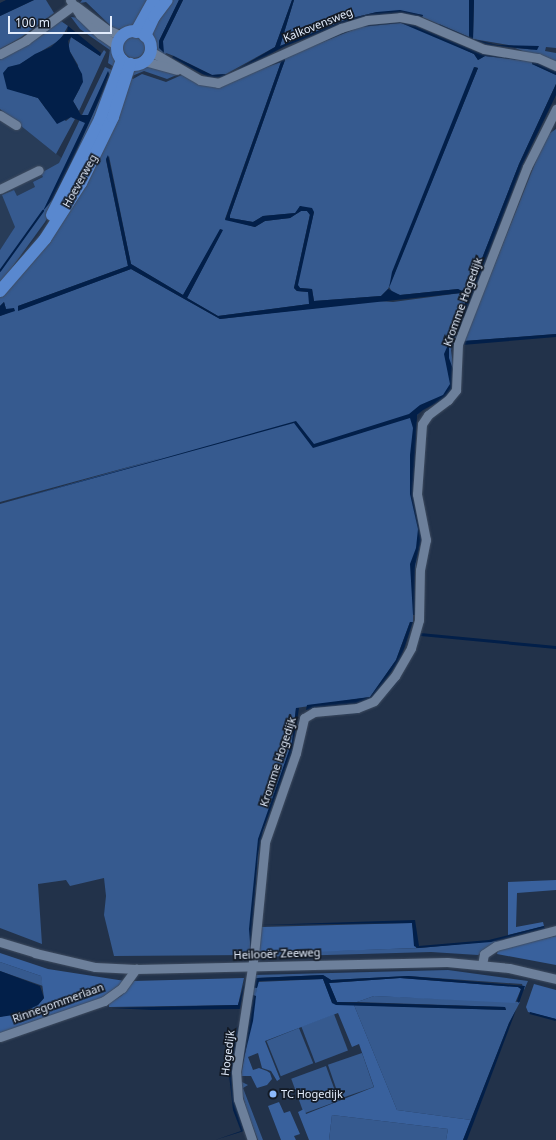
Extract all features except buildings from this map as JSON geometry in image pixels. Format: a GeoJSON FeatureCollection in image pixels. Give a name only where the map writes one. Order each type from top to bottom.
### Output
{"type":"FeatureCollection","features":[{"type":"Feature","properties":{"kind":"main road"},"geometry":{"type":"LineString","coordinates":[[154,0],[141,34],[147,56],[126,62],[120,41],[141,34],[167,0]]}},
{"type":"Feature","properties":{"kind":"main road","name":"Hoeverweg"},"geometry":{"type":"LineString","coordinates":[[3,287],[45,239],[81,183],[113,117],[126,62]]}},
{"type":"Feature","properties":{"kind":"street"},"geometry":{"type":"LineString","coordinates":[[0,54],[26,40],[72,3],[80,15],[100,34],[120,41]]}},
{"type":"Feature","properties":{"kind":"street","name":"Kalkovensweg"},"geometry":{"type":"LineString","coordinates":[[147,56],[186,71],[205,82],[222,82],[341,28],[364,20],[395,17],[416,20],[484,49],[533,57],[556,66]]}},
{"type":"Feature","properties":{"kind":"street","name":"Kromme Hogedijk"},"geometry":{"type":"LineString","coordinates":[[252,967],[263,849],[296,753],[303,720],[314,712],[357,708],[374,701],[395,676],[411,648],[419,620],[420,570],[426,540],[418,494],[422,424],[428,415],[448,400],[456,390],[458,344],[527,167],[555,114]]}},
{"type":"Feature","properties":{"kind":"street"},"geometry":{"type":"LineString","coordinates":[[0,115],[16,125]]}},
{"type":"Feature","properties":{"kind":"street"},"geometry":{"type":"LineString","coordinates":[[0,190],[39,170]]}},
{"type":"Feature","properties":{"kind":"street"},"geometry":{"type":"LineString","coordinates":[[482,965],[484,954],[496,946],[556,930]]}},
{"type":"Feature","properties":{"kind":"street","name":"Heilooër Zeeweg"},"geometry":{"type":"LineString","coordinates":[[0,942],[71,962],[136,969],[252,967],[423,961],[482,965],[556,979]]}},
{"type":"Feature","properties":{"kind":"street","name":"Hogedijk"},"geometry":{"type":"LineString","coordinates":[[252,967],[236,1080],[238,1099],[252,1140]]}},
{"type":"Feature","properties":{"kind":"street","name":"Rinnegommerlaan"},"geometry":{"type":"LineString","coordinates":[[0,1037],[104,1001],[122,988],[136,969]]}},
{"type":"Feature","properties":{"kind":"shaded area"},"geometry":{"type":"Polygon","coordinates":[[[6,0],[34,0],[0,16],[0,3],[6,0]]]}},
{"type":"Feature","properties":{"kind":"shaded area"},"geometry":{"type":"Polygon","coordinates":[[[34,0],[46,0],[54,13],[20,38],[0,49],[0,16],[34,0]]]}},
{"type":"Feature","properties":{"kind":"shaded area"},"geometry":{"type":"Polygon","coordinates":[[[82,0],[151,0],[133,26],[115,30],[86,2],[80,3],[82,0]]]}},
{"type":"Feature","properties":{"kind":"shaded area"},"geometry":{"type":"Polygon","coordinates":[[[170,0],[179,0],[159,41],[163,47],[163,41],[183,0],[292,0],[275,47],[226,74],[212,75],[166,53],[164,57],[157,50],[152,35],[153,23],[170,0]]]}},
{"type":"Feature","properties":{"kind":"shaded area"},"geometry":{"type":"Polygon","coordinates":[[[179,0],[183,0],[163,41],[164,53],[159,48],[159,41],[179,0]]]}},
{"type":"Feature","properties":{"kind":"shaded area"},"geometry":{"type":"Polygon","coordinates":[[[292,0],[294,0],[280,46],[348,19],[377,12],[400,10],[423,15],[422,17],[400,14],[333,28],[285,46],[238,72],[238,69],[275,47],[292,0]]]}},
{"type":"Feature","properties":{"kind":"shaded area"},"geometry":{"type":"Polygon","coordinates":[[[294,0],[469,0],[469,37],[422,17],[423,15],[377,12],[348,19],[280,46],[294,0]]]}},
{"type":"Feature","properties":{"kind":"shaded area"},"geometry":{"type":"Polygon","coordinates":[[[469,0],[474,0],[473,39],[497,45],[539,46],[537,50],[488,45],[440,26],[439,24],[469,37],[469,0]]]}},
{"type":"Feature","properties":{"kind":"shaded area"},"geometry":{"type":"Polygon","coordinates":[[[474,0],[556,0],[556,48],[546,47],[545,51],[556,53],[556,64],[515,48],[537,50],[473,39],[474,0]]]}},
{"type":"Feature","properties":{"kind":"shaded area"},"geometry":{"type":"Polygon","coordinates":[[[71,17],[79,18],[110,45],[116,59],[116,68],[108,63],[110,50],[80,29],[71,17]]]}},
{"type":"Feature","properties":{"kind":"shaded area"},"geometry":{"type":"Polygon","coordinates":[[[61,21],[68,26],[60,40],[20,64],[29,95],[38,98],[46,109],[66,121],[71,117],[75,119],[56,154],[0,109],[0,57],[19,48],[61,21]]]}},
{"type":"Feature","properties":{"kind":"shaded area"},"geometry":{"type":"Polygon","coordinates":[[[404,21],[478,52],[526,61],[485,56],[478,60],[474,54],[401,23],[360,27],[293,54],[351,28],[372,23],[404,21]]]}},
{"type":"Feature","properties":{"kind":"shaded area"},"geometry":{"type":"Polygon","coordinates":[[[380,23],[401,23],[418,28],[474,54],[478,60],[485,56],[533,61],[532,64],[556,75],[556,84],[519,164],[472,284],[461,291],[458,289],[400,295],[393,293],[389,287],[478,68],[475,67],[388,289],[381,296],[314,301],[312,289],[300,288],[297,285],[314,212],[300,206],[296,213],[263,216],[253,222],[230,218],[230,215],[285,60],[283,56],[360,27],[380,23]]]}},
{"type":"Feature","properties":{"kind":"shaded area"},"geometry":{"type":"Polygon","coordinates":[[[68,26],[101,53],[100,56],[71,37],[68,41],[70,52],[82,74],[83,82],[73,101],[81,115],[88,115],[108,71],[110,76],[65,177],[53,199],[43,211],[85,123],[71,117],[57,124],[38,98],[7,89],[3,73],[8,67],[20,64],[35,54],[51,47],[67,32],[68,26]]]}},
{"type":"Feature","properties":{"kind":"shaded area"},"geometry":{"type":"Polygon","coordinates":[[[134,36],[142,39],[145,47],[142,55],[134,58],[126,55],[123,47],[126,39],[134,36]]]}},
{"type":"Feature","properties":{"kind":"shaded area"},"geometry":{"type":"Polygon","coordinates":[[[71,37],[100,56],[104,50],[106,52],[79,111],[73,101],[80,88],[78,65],[68,48],[71,37]]]}},
{"type":"Feature","properties":{"kind":"shaded area"},"geometry":{"type":"Polygon","coordinates":[[[173,56],[212,75],[226,74],[224,77],[210,78],[172,58],[173,56]]]}},
{"type":"Feature","properties":{"kind":"shaded area"},"geometry":{"type":"Polygon","coordinates":[[[283,56],[285,60],[230,218],[253,222],[263,216],[295,213],[300,206],[312,208],[314,212],[298,285],[300,288],[312,289],[314,301],[381,296],[388,289],[400,295],[458,289],[462,291],[472,284],[519,164],[556,84],[556,95],[523,164],[464,318],[461,316],[466,300],[465,295],[461,293],[220,319],[131,269],[18,311],[18,306],[128,266],[106,159],[108,155],[131,264],[183,295],[220,229],[223,230],[187,298],[218,316],[309,304],[308,292],[297,291],[294,288],[310,215],[307,211],[301,211],[290,218],[265,221],[255,227],[225,220],[281,62],[262,68],[262,65],[283,56]]]}},
{"type":"Feature","properties":{"kind":"shaded area"},"geometry":{"type":"Polygon","coordinates":[[[533,61],[556,70],[556,75],[532,64],[533,61]]]}},
{"type":"Feature","properties":{"kind":"shaded area"},"geometry":{"type":"Polygon","coordinates":[[[281,62],[225,219],[255,227],[265,221],[290,218],[301,211],[307,211],[310,214],[294,288],[297,291],[309,292],[309,304],[218,316],[187,298],[222,231],[221,229],[183,295],[131,264],[109,156],[106,160],[128,266],[18,306],[19,310],[131,269],[220,319],[377,301],[393,302],[461,293],[465,295],[466,300],[461,316],[464,318],[451,350],[454,372],[450,391],[426,406],[416,416],[412,463],[421,529],[414,577],[413,622],[410,622],[396,660],[370,697],[296,708],[292,742],[259,844],[250,955],[114,956],[104,915],[106,896],[104,878],[70,886],[66,880],[38,884],[42,944],[0,928],[0,504],[165,457],[0,502],[0,316],[15,310],[6,309],[4,302],[0,306],[0,297],[43,247],[128,77],[133,79],[142,74],[166,82],[184,74],[201,84],[256,71],[281,62]]]}},
{"type":"Feature","properties":{"kind":"shaded area"},"geometry":{"type":"Polygon","coordinates":[[[145,66],[179,74],[167,79],[144,71],[132,76],[131,71],[145,66]]]}},
{"type":"Feature","properties":{"kind":"shaded area"},"geometry":{"type":"Polygon","coordinates":[[[105,67],[114,71],[71,175],[45,222],[0,284],[0,250],[15,227],[2,195],[14,190],[17,196],[35,187],[33,182],[43,177],[41,173],[59,163],[105,67]]]}},
{"type":"Feature","properties":{"kind":"shaded area"},"geometry":{"type":"Polygon","coordinates":[[[474,67],[478,68],[389,288],[392,272],[474,67]]]}},
{"type":"Feature","properties":{"kind":"shaded area"},"geometry":{"type":"Polygon","coordinates":[[[0,109],[63,159],[0,250],[0,109]]]}},
{"type":"Feature","properties":{"kind":"shaded area"},"geometry":{"type":"Polygon","coordinates":[[[556,129],[556,334],[464,341],[546,136],[556,129]]]}},
{"type":"Feature","properties":{"kind":"shaded area"},"geometry":{"type":"Polygon","coordinates":[[[4,302],[6,309],[14,308],[15,311],[0,316],[0,306],[4,302]]]}},
{"type":"Feature","properties":{"kind":"shaded area"},"geometry":{"type":"Polygon","coordinates":[[[458,322],[462,324],[449,348],[449,358],[454,372],[452,391],[446,398],[423,410],[417,415],[414,490],[423,533],[415,566],[415,615],[413,615],[410,564],[416,548],[418,529],[410,494],[410,455],[413,428],[410,418],[313,448],[294,423],[0,504],[296,421],[314,444],[409,414],[420,405],[443,395],[450,384],[444,354],[458,322]]]}},
{"type":"Feature","properties":{"kind":"shaded area"},"geometry":{"type":"Polygon","coordinates":[[[556,334],[556,337],[462,345],[464,341],[556,334]]]}},
{"type":"Feature","properties":{"kind":"shaded area"},"geometry":{"type":"Polygon","coordinates":[[[410,622],[413,622],[401,658],[375,696],[363,703],[306,710],[307,705],[370,697],[396,660],[410,622]]]}},
{"type":"Feature","properties":{"kind":"shaded area"},"geometry":{"type":"Polygon","coordinates":[[[420,633],[556,646],[556,649],[421,636],[418,641],[416,640],[420,633]]]}},
{"type":"Feature","properties":{"kind":"shaded area"},"geometry":{"type":"Polygon","coordinates":[[[411,655],[397,683],[378,704],[356,714],[313,717],[306,723],[300,755],[269,844],[261,916],[268,841],[298,760],[306,721],[314,716],[359,712],[377,704],[400,676],[411,655]]]}},
{"type":"Feature","properties":{"kind":"shaded area"},"geometry":{"type":"Polygon","coordinates":[[[296,708],[299,708],[292,753],[263,831],[258,854],[251,955],[249,929],[258,839],[292,742],[296,708]]]}},
{"type":"Feature","properties":{"kind":"shaded area"},"geometry":{"type":"Polygon","coordinates":[[[556,880],[556,890],[517,893],[516,927],[543,922],[544,926],[508,935],[508,882],[556,880]]]}},
{"type":"Feature","properties":{"kind":"shaded area"},"geometry":{"type":"Polygon","coordinates":[[[415,920],[419,946],[489,940],[544,926],[545,930],[491,942],[418,948],[414,946],[412,923],[260,925],[415,920]]]}},
{"type":"Feature","properties":{"kind":"shaded area"},"geometry":{"type":"Polygon","coordinates":[[[412,923],[416,948],[260,954],[259,951],[261,927],[412,923]]]}},
{"type":"Feature","properties":{"kind":"shaded area"},"geometry":{"type":"Polygon","coordinates":[[[259,925],[262,925],[259,953],[420,948],[503,940],[478,955],[431,952],[257,957],[259,925]]]}},
{"type":"Feature","properties":{"kind":"shaded area"},"geometry":{"type":"Polygon","coordinates":[[[556,936],[556,965],[497,954],[498,950],[556,936]]]}},
{"type":"Feature","properties":{"kind":"shaded area"},"geometry":{"type":"Polygon","coordinates":[[[0,953],[48,969],[125,981],[97,1001],[0,1033],[0,1017],[38,1005],[44,998],[41,976],[0,962],[0,953]]]}},
{"type":"Feature","properties":{"kind":"shaded area"},"geometry":{"type":"Polygon","coordinates":[[[0,962],[41,976],[43,986],[0,971],[0,962]]]}},
{"type":"Feature","properties":{"kind":"shaded area"},"geometry":{"type":"Polygon","coordinates":[[[448,970],[528,981],[524,990],[522,984],[408,976],[331,980],[323,975],[256,978],[253,987],[257,988],[256,996],[252,995],[240,1074],[254,975],[448,970]]]}},
{"type":"Feature","properties":{"kind":"shaded area"},"geometry":{"type":"Polygon","coordinates":[[[0,971],[40,986],[44,998],[38,1005],[20,1014],[0,1017],[0,971]]]}},
{"type":"Feature","properties":{"kind":"shaded area"},"geometry":{"type":"Polygon","coordinates":[[[323,975],[331,980],[408,976],[525,986],[519,1003],[517,1001],[521,989],[518,987],[400,978],[329,983],[337,1002],[505,1007],[506,1010],[336,1005],[332,1003],[323,979],[259,981],[257,988],[253,987],[255,979],[257,978],[323,975]]]}},
{"type":"Feature","properties":{"kind":"shaded area"},"geometry":{"type":"Polygon","coordinates":[[[244,978],[238,1005],[109,1007],[109,1003],[121,996],[134,981],[244,978]]]}},
{"type":"Feature","properties":{"kind":"shaded area"},"geometry":{"type":"Polygon","coordinates":[[[246,978],[240,1009],[152,1010],[111,1008],[238,1005],[246,978]]]}},
{"type":"Feature","properties":{"kind":"shaded area"},"geometry":{"type":"Polygon","coordinates":[[[400,978],[518,987],[521,989],[515,1003],[374,996],[357,1002],[337,1002],[329,983],[400,978]]]}},
{"type":"Feature","properties":{"kind":"shaded area"},"geometry":{"type":"Polygon","coordinates":[[[323,979],[332,1002],[354,1005],[397,1110],[471,1120],[463,1140],[446,1140],[448,1129],[332,1115],[329,1140],[309,1140],[298,1112],[304,1109],[306,1114],[374,1087],[359,1044],[352,1047],[338,1013],[265,1041],[280,1079],[277,1081],[271,1071],[262,1068],[258,1053],[248,1057],[253,1070],[259,1068],[267,1071],[270,1073],[272,1079],[267,1085],[257,1088],[251,1076],[241,1076],[258,982],[323,979]]]}},
{"type":"Feature","properties":{"kind":"shaded area"},"geometry":{"type":"Polygon","coordinates":[[[534,984],[556,990],[556,1019],[528,1012],[526,1007],[534,984]]]}},
{"type":"Feature","properties":{"kind":"shaded area"},"geometry":{"type":"Polygon","coordinates":[[[252,995],[256,996],[253,1021],[242,1066],[252,995]]]}},
{"type":"Feature","properties":{"kind":"shaded area"},"geometry":{"type":"Polygon","coordinates":[[[374,996],[520,1002],[509,1023],[471,1120],[397,1110],[354,1005],[506,1010],[505,1007],[357,1002],[374,996]]]}},
{"type":"Feature","properties":{"kind":"shaded area"},"geometry":{"type":"Polygon","coordinates":[[[516,1010],[467,1140],[463,1140],[509,1023],[516,1010]]]}},
{"type":"Feature","properties":{"kind":"shaded area"},"geometry":{"type":"Polygon","coordinates":[[[530,1012],[556,1019],[556,1021],[529,1014],[530,1012]]]}},
{"type":"Feature","properties":{"kind":"shaded area"},"geometry":{"type":"Polygon","coordinates":[[[334,1014],[348,1050],[315,1063],[301,1027],[334,1014]]]}},
{"type":"Feature","properties":{"kind":"shaded area"},"geometry":{"type":"Polygon","coordinates":[[[239,1022],[233,1061],[232,1087],[244,1131],[215,1140],[241,1131],[233,1110],[229,1075],[230,1055],[239,1022]]]}},
{"type":"Feature","properties":{"kind":"shaded area"},"geometry":{"type":"Polygon","coordinates":[[[299,1028],[313,1063],[281,1076],[267,1041],[299,1028]]]}},
{"type":"Feature","properties":{"kind":"shaded area"},"geometry":{"type":"Polygon","coordinates":[[[362,1053],[374,1087],[340,1099],[328,1065],[362,1053]]]}},
{"type":"Feature","properties":{"kind":"shaded area"},"geometry":{"type":"Polygon","coordinates":[[[326,1066],[339,1101],[304,1113],[291,1079],[326,1066]]]}},
{"type":"Feature","properties":{"kind":"shaded area"},"geometry":{"type":"Polygon","coordinates":[[[242,1082],[248,1085],[243,1088],[263,1140],[258,1140],[248,1114],[242,1093],[242,1082]]]}},
{"type":"Feature","properties":{"kind":"shaded area"},"geometry":{"type":"Polygon","coordinates":[[[279,1102],[284,1113],[290,1111],[300,1134],[294,1136],[296,1140],[281,1140],[268,1106],[279,1102]]]}},
{"type":"Feature","properties":{"kind":"shaded area"},"geometry":{"type":"Polygon","coordinates":[[[332,1115],[448,1129],[446,1140],[329,1140],[332,1115]]]}},
{"type":"Feature","properties":{"kind":"waterway"},"geometry":{"type":"LineString","coordinates":[[0,271],[43,211]]}},
{"type":"Feature","properties":{"kind":"place","name":"TC Hogedijk"},"geometry":{"type":"Point","coordinates":[273,1094]}}]}
